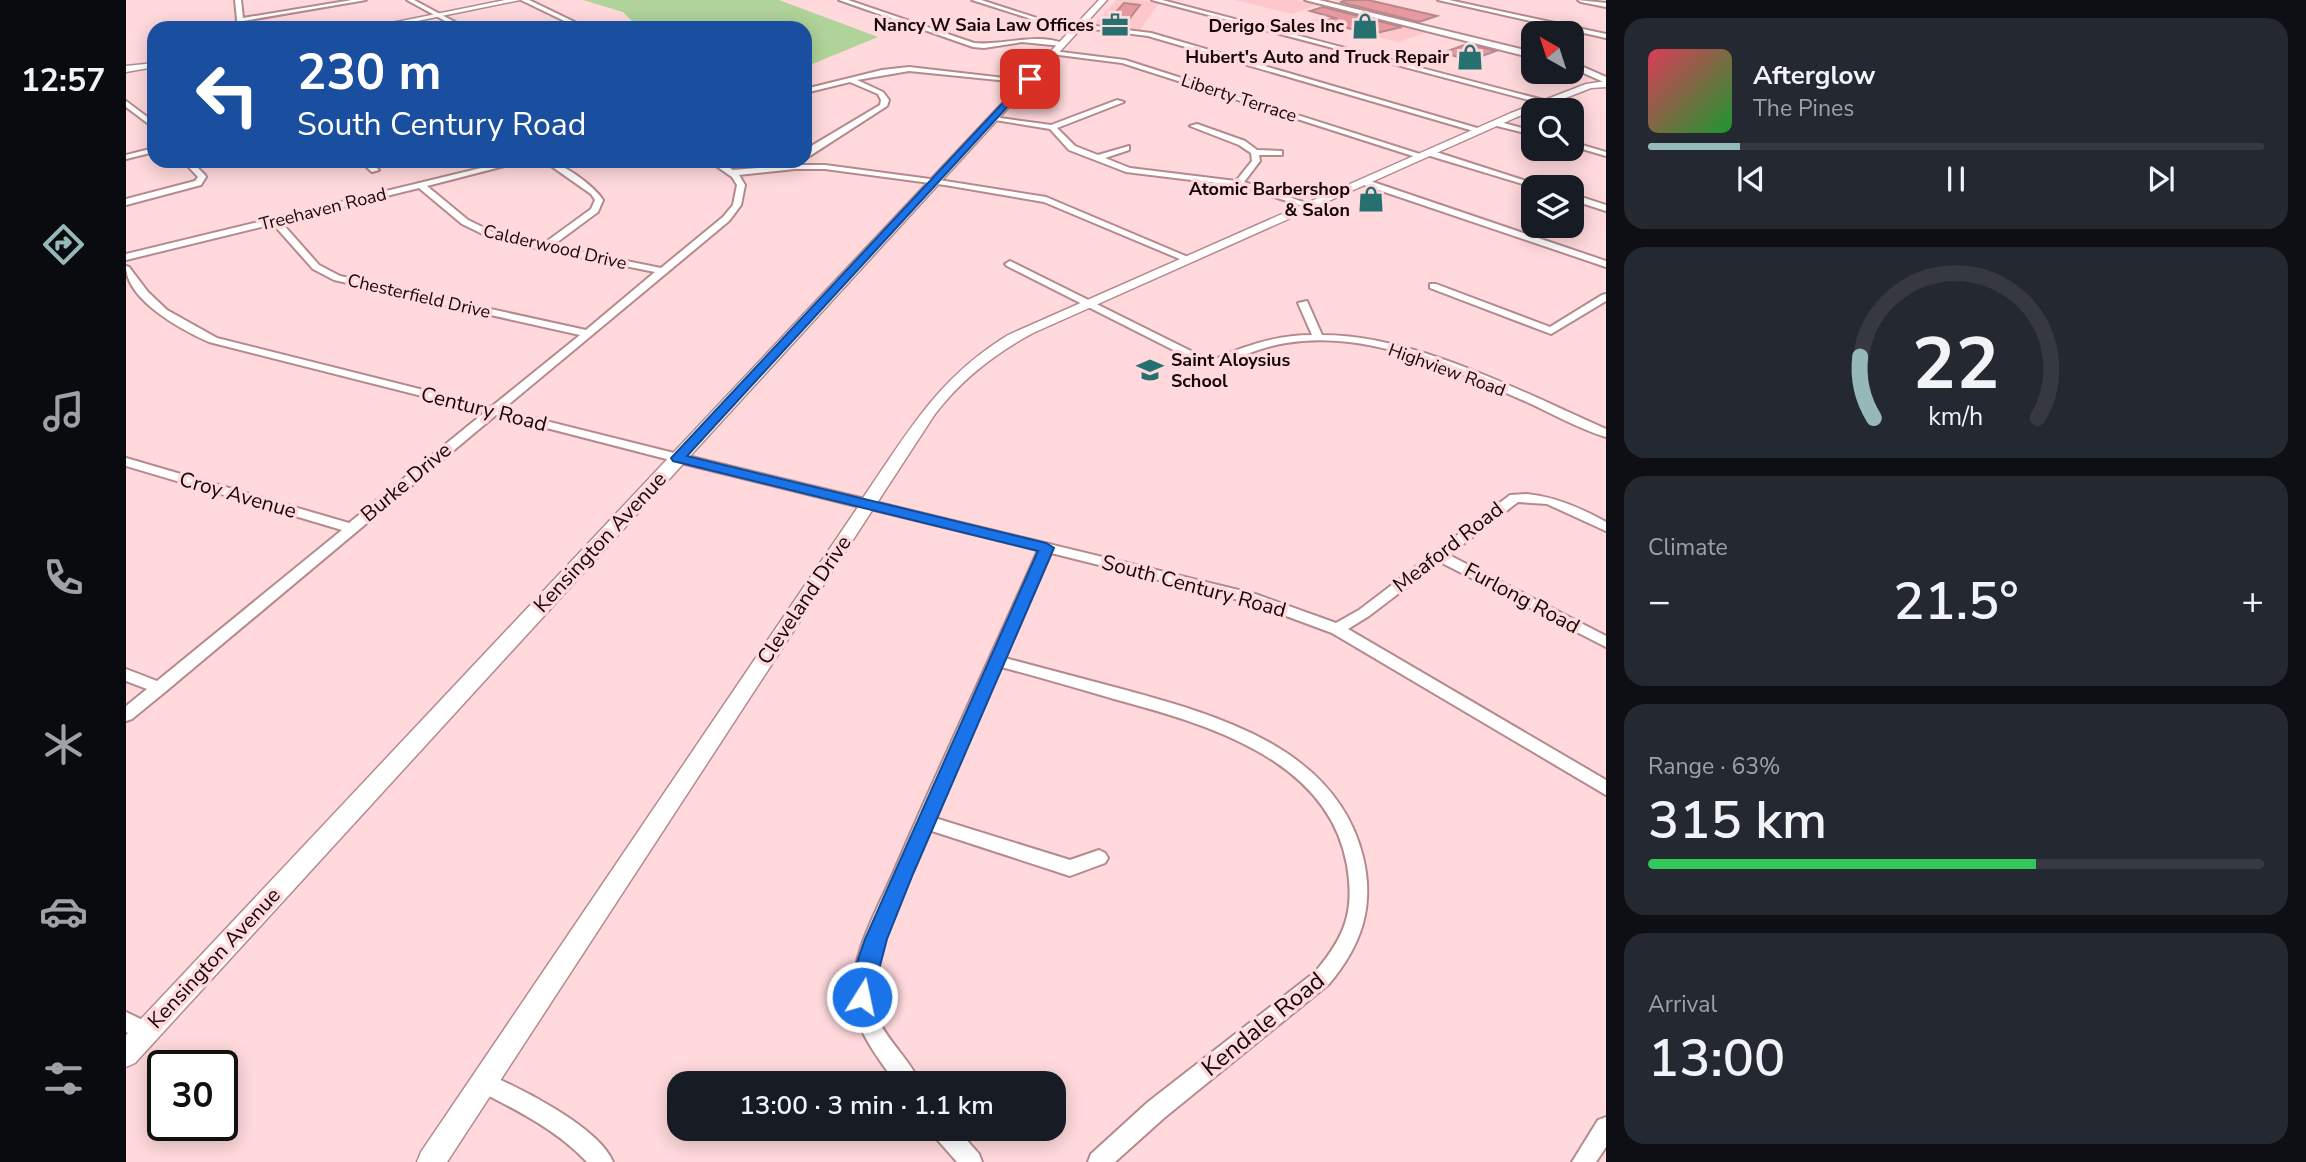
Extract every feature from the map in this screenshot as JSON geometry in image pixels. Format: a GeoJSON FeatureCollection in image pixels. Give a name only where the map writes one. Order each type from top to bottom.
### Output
{"type":"FeatureCollection","features":[{"type":"Feature","properties":{"kind":"main road"},"geometry":{"type":"LineString","coordinates":[[1309,0],[1521,52]]}},
{"type":"Feature","properties":{"kind":"main road"},"geometry":{"type":"LineString","coordinates":[[1584,66],[1604,68]]}},
{"type":"Feature","properties":{"kind":"main road"},"geometry":{"type":"LineString","coordinates":[[1597,80],[1591,70],[1604,68]]}},
{"type":"Feature","properties":{"kind":"street"},"geometry":{"type":"LineString","coordinates":[[238,0],[240,20],[363,0]]}},
{"type":"Feature","properties":{"kind":"street"},"geometry":{"type":"LineString","coordinates":[[410,0],[450,21]]}},
{"type":"Feature","properties":{"kind":"street"},"geometry":{"type":"LineString","coordinates":[[411,21],[516,0]]}},
{"type":"Feature","properties":{"kind":"street"},"geometry":{"type":"LineString","coordinates":[[524,0],[569,21]]}},
{"type":"Feature","properties":{"kind":"street"},"geometry":{"type":"LineString","coordinates":[[842,0],[973,45],[984,46],[1022,40]]}},
{"type":"Feature","properties":{"kind":"street"},"geometry":{"type":"LineString","coordinates":[[975,0],[1077,28],[1149,34],[1480,130]]}},
{"type":"Feature","properties":{"kind":"street","name":"Kensington Avenue"},"geometry":{"type":"LineString","coordinates":[[126,1054],[136,1027],[678,458],[1103,0]]}},
{"type":"Feature","properties":{"kind":"street"},"geometry":{"type":"LineString","coordinates":[[1155,0],[1532,98]]}},
{"type":"Feature","properties":{"kind":"street"},"geometry":{"type":"LineString","coordinates":[[1441,0],[1606,36]]}},
{"type":"Feature","properties":{"kind":"street"},"geometry":{"type":"LineString","coordinates":[[1581,0],[1606,5]]}},
{"type":"Feature","properties":{"kind":"street"},"geometry":{"type":"LineString","coordinates":[[1010,33],[1022,40]]}},
{"type":"Feature","properties":{"kind":"street","name":"Liberty Terrace"},"geometry":{"type":"LineString","coordinates":[[1022,40],[1123,61],[1426,155],[1521,181]]}},
{"type":"Feature","properties":{"kind":"street"},"geometry":{"type":"LineString","coordinates":[[126,69],[147,66]]}},
{"type":"Feature","properties":{"kind":"street"},"geometry":{"type":"LineString","coordinates":[[812,89],[891,71],[923,69],[1028,81]]}},
{"type":"Feature","properties":{"kind":"street"},"geometry":{"type":"LineString","coordinates":[[812,152],[883,106],[885,100],[881,93],[850,80]]}},
{"type":"Feature","properties":{"kind":"street","name":"Cleveland Drive"},"geometry":{"type":"LineString","coordinates":[[1556,98],[1597,80]]}},
{"type":"Feature","properties":{"kind":"street"},"geometry":{"type":"LineString","coordinates":[[993,119],[1052,127],[1120,102]]}},
{"type":"Feature","properties":{"kind":"street"},"geometry":{"type":"LineString","coordinates":[[126,103],[147,119]]}},
{"type":"Feature","properties":{"kind":"street","name":"Cleveland Drive"},"geometry":{"type":"LineString","coordinates":[[431,1162],[929,412],[966,369],[998,346],[1090,303],[1521,113]]}},
{"type":"Feature","properties":{"kind":"street"},"geometry":{"type":"LineString","coordinates":[[126,117],[142,114]]}},
{"type":"Feature","properties":{"kind":"street"},"geometry":{"type":"LineString","coordinates":[[1496,123],[1521,130]]}},
{"type":"Feature","properties":{"kind":"street"},"geometry":{"type":"LineString","coordinates":[[1195,126],[1242,143],[1255,152],[1279,153]]}},
{"type":"Feature","properties":{"kind":"street"},"geometry":{"type":"LineString","coordinates":[[1052,127],[1067,144],[1129,170],[1239,183],[1311,206]]}},
{"type":"Feature","properties":{"kind":"street"},"geometry":{"type":"LineString","coordinates":[[1097,158],[1126,148]]}},
{"type":"Feature","properties":{"kind":"street"},"geometry":{"type":"LineString","coordinates":[[1584,148],[1606,154]]}},
{"type":"Feature","properties":{"kind":"street"},"geometry":{"type":"LineString","coordinates":[[126,156],[147,152]]}},
{"type":"Feature","properties":{"kind":"street"},"geometry":{"type":"LineString","coordinates":[[1239,183],[1256,161],[1255,152]]}},
{"type":"Feature","properties":{"kind":"street"},"geometry":{"type":"LineString","coordinates":[[812,163],[1056,203],[1190,260]]}},
{"type":"Feature","properties":{"kind":"street"},"geometry":{"type":"LineString","coordinates":[[126,202],[198,183],[202,177],[194,168]]}},
{"type":"Feature","properties":{"kind":"street","name":"Treehaven Road"},"geometry":{"type":"LineString","coordinates":[[126,257],[491,168]]}},
{"type":"Feature","properties":{"kind":"street"},"geometry":{"type":"LineString","coordinates":[[544,248],[595,210],[599,200],[594,192],[558,168]]}},
{"type":"Feature","properties":{"kind":"street"},"geometry":{"type":"LineString","coordinates":[[724,168],[732,173],[764,168]]}},
{"type":"Feature","properties":{"kind":"street","name":"Burke Drive"},"geometry":{"type":"LineString","coordinates":[[126,715],[732,212],[741,191],[738,178],[732,173]]}},
{"type":"Feature","properties":{"kind":"street"},"geometry":{"type":"LineString","coordinates":[[1180,177],[1180,189]]}},
{"type":"Feature","properties":{"kind":"street"},"geometry":{"type":"LineString","coordinates":[[1364,182],[1606,264]]}},
{"type":"Feature","properties":{"kind":"street","name":"Calderwood Drive"},"geometry":{"type":"LineString","coordinates":[[421,185],[474,228],[498,238],[663,271]]}},
{"type":"Feature","properties":{"kind":"street"},"geometry":{"type":"LineString","coordinates":[[1584,201],[1606,208]]}},
{"type":"Feature","properties":{"kind":"street","name":"Chesterfield Drive"},"geometry":{"type":"LineString","coordinates":[[274,220],[316,267],[337,278],[587,333]]}},
{"type":"Feature","properties":{"kind":"street"},"geometry":{"type":"LineString","coordinates":[[1010,264],[1090,303]]}},
{"type":"Feature","properties":{"kind":"street","name":"Century Road"},"geometry":{"type":"LineString","coordinates":[[126,269],[143,294],[160,310],[213,340],[867,504]]}},
{"type":"Feature","properties":{"kind":"street"},"geometry":{"type":"LineString","coordinates":[[1433,286],[1551,331],[1606,297]]}},
{"type":"Feature","properties":{"kind":"street","name":"Highview Road"},"geometry":{"type":"LineString","coordinates":[[1090,303],[1211,365],[1258,345],[1298,338],[1318,337],[1367,343],[1412,354],[1606,433]]}},
{"type":"Feature","properties":{"kind":"street"},"geometry":{"type":"LineString","coordinates":[[1303,303],[1318,337]]}},
{"type":"Feature","properties":{"kind":"street","name":"Croy Avenue"},"geometry":{"type":"LineString","coordinates":[[126,462],[351,528]]}},
{"type":"Feature","properties":{"kind":"street","name":"Meaford Road"},"geometry":{"type":"LineString","coordinates":[[1337,629],[1364,613],[1515,498],[1552,501],[1606,527]]}},
{"type":"Feature","properties":{"kind":"street","name":"South Century Road"},"geometry":{"type":"LineString","coordinates":[[867,504],[1255,599],[1337,629],[1606,788]]}},
{"type":"Feature","properties":{"kind":"street"},"geometry":{"type":"LineString","coordinates":[[901,1071],[864,1014],[862,997],[865,975],[876,939],[925,822],[1046,548]]}},
{"type":"Feature","properties":{"kind":"street","name":"Furlong Road"},"geometry":{"type":"LineString","coordinates":[[1438,555],[1606,642]]}},
{"type":"Feature","properties":{"kind":"street","name":"Kendale Road"},"geometry":{"type":"LineString","coordinates":[[998,661],[1217,723],[1255,738],[1295,767],[1331,807],[1346,833],[1359,881],[1359,907],[1354,932],[1342,955],[1322,978],[1156,1110],[1099,1162]]}},
{"type":"Feature","properties":{"kind":"street"},"geometry":{"type":"LineString","coordinates":[[126,675],[160,688]]}},
{"type":"Feature","properties":{"kind":"street"},"geometry":{"type":"LineString","coordinates":[[925,822],[1070,867],[1099,858]]}},
{"type":"Feature","properties":{"kind":"street"},"geometry":{"type":"LineString","coordinates":[[484,1083],[506,1093],[580,1139],[602,1162]]}},
{"type":"Feature","properties":{"kind":"street"},"geometry":{"type":"LineString","coordinates":[[1583,1162],[1606,1128]]}},
{"type":"Feature","properties":{"kind":"street"},"geometry":{"type":"LineString","coordinates":[[953,1141],[971,1162]]}},
{"type":"Feature","properties":{"kind":"shaded area"},"geometry":{"type":"Polygon","coordinates":[[[1116,0],[1160,2],[1140,30],[1094,25],[1116,0]]]}},
{"type":"Feature","properties":{"kind":"shaded area"},"geometry":{"type":"Polygon","coordinates":[[[1235,0],[1297,0],[1318,5],[1292,14],[1235,0]]]}},
{"type":"Feature","properties":{"kind":"shaded area"},"geometry":{"type":"Polygon","coordinates":[[[1349,15],[1428,32],[1398,42],[1311,20],[1349,15]]]}},
{"type":"Feature","properties":{"kind":"green space"},"geometry":{"type":"Polygon","coordinates":[[[583,0],[779,0],[878,37],[812,64],[812,21],[632,21],[623,12],[583,0]]]}},
{"type":"Feature","properties":{"kind":"building"},"geometry":{"type":"Polygon","coordinates":[[[1368,0],[1437,16],[1419,22],[1340,2],[1368,0]]]}},
{"type":"Feature","properties":{"kind":"building"},"geometry":{"type":"Polygon","coordinates":[[[1124,3],[1140,5],[1123,27],[1104,25],[1124,3]]]}},
{"type":"Feature","properties":{"kind":"building"},"geometry":{"type":"Polygon","coordinates":[[[1323,7],[1402,27],[1372,34],[1322,22],[1335,18],[1310,11],[1323,7]]]}},
{"type":"Feature","properties":{"kind":"building"},"geometry":{"type":"Polygon","coordinates":[[[1467,44],[1496,51],[1471,60],[1442,53],[1467,44]]]}},
{"type":"Feature","properties":{"kind":"place","name":"Nancy W Saia Law Offices"},"geometry":{"type":"Point","coordinates":[1115,25]}},
{"type":"Feature","properties":{"kind":"place","name":"Derigo Sales Inc"},"geometry":{"type":"Point","coordinates":[1365,26]}},
{"type":"Feature","properties":{"kind":"place","name":"Hubert's Auto and Truck Repair"},"geometry":{"type":"Point","coordinates":[1470,57]}},
{"type":"Feature","properties":{"kind":"place","name":"Atomic Barbershop & Salon"},"geometry":{"type":"Point","coordinates":[1371,199]}},
{"type":"Feature","properties":{"kind":"place","name":"Saint Aloysius School"},"geometry":{"type":"Point","coordinates":[1150,370]}},
{"type":"Feature","properties":{"kind":"route"},"geometry":{"type":"LineString","coordinates":[[862,997],[865,975],[876,939],[902,874],[1046,548],[678,458],[1030,79]]}}]}
